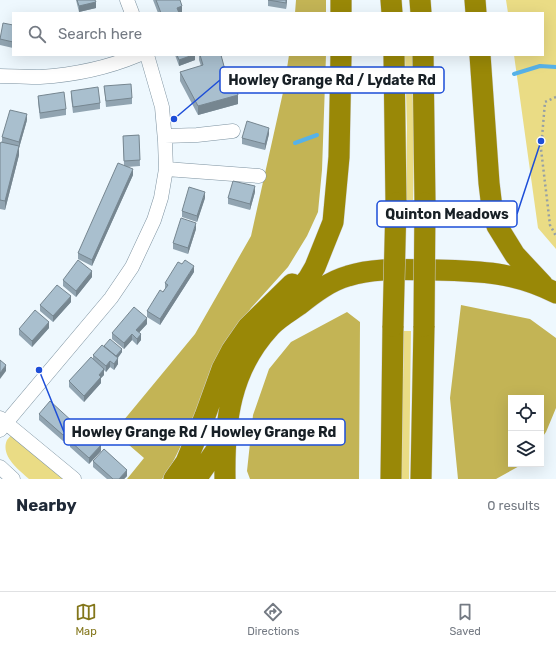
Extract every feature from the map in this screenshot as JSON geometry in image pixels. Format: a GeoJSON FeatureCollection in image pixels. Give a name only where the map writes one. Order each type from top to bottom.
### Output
{"type":"FeatureCollection","features":[{"type":"Feature","properties":{"kind":"highway"},"geometry":{"type":"LineString","coordinates":[[341,0],[341,12]]}},
{"type":"Feature","properties":{"kind":"highway"},"geometry":{"type":"LineString","coordinates":[[391,0],[392,12]]}},
{"type":"Feature","properties":{"kind":"highway"},"geometry":{"type":"LineString","coordinates":[[420,0],[421,12]]}},
{"type":"Feature","properties":{"kind":"highway"},"geometry":{"type":"LineString","coordinates":[[475,0],[476,12]]}},
{"type":"Feature","properties":{"kind":"highway"},"geometry":{"type":"LineString","coordinates":[[196,479],[217,449],[227,420],[241,369],[253,347],[292,296],[308,279],[315,267],[333,222],[339,157],[341,56]]}},
{"type":"Feature","properties":{"kind":"highway"},"geometry":{"type":"LineString","coordinates":[[391,479],[396,203],[394,56]]}},
{"type":"Feature","properties":{"kind":"highway"},"geometry":{"type":"LineString","coordinates":[[421,479],[425,203],[423,56]]}},
{"type":"Feature","properties":{"kind":"highway"},"geometry":{"type":"LineString","coordinates":[[480,56],[489,183],[492,208],[497,226],[514,255],[551,291]]}},
{"type":"Feature","properties":{"kind":"highway"},"geometry":{"type":"LineString","coordinates":[[174,479],[186,462],[222,368],[232,350],[248,327],[302,274],[321,250]]}},
{"type":"Feature","properties":{"kind":"highway"},"geometry":{"type":"LineString","coordinates":[[271,325],[316,292],[333,282],[347,276],[364,272],[404,270],[489,272],[517,277],[551,291]]}},
{"type":"Feature","properties":{"kind":"highway"},"geometry":{"type":"LineString","coordinates":[[225,479],[227,420]]}},
{"type":"Feature","properties":{"kind":"street"},"geometry":{"type":"LineString","coordinates":[[127,0],[132,12]]}},
{"type":"Feature","properties":{"kind":"street"},"geometry":{"type":"LineString","coordinates":[[0,76],[39,77],[73,73],[113,64],[135,56]]}},
{"type":"Feature","properties":{"kind":"street"},"geometry":{"type":"LineString","coordinates":[[74,479],[2,423],[111,298],[132,268],[154,220],[161,198],[166,169],[162,107],[147,56]]}},
{"type":"Feature","properties":{"kind":"street"},"geometry":{"type":"LineString","coordinates":[[164,136],[197,135],[233,130]]}},
{"type":"Feature","properties":{"kind":"street"},"geometry":{"type":"LineString","coordinates":[[166,169],[259,176]]}},
{"type":"Feature","properties":{"kind":"street"},"geometry":{"type":"LineString","coordinates":[[0,467],[12,479]]}},
{"type":"Feature","properties":{"kind":"path"},"geometry":{"type":"LineString","coordinates":[[556,97],[545,102],[541,149],[550,225],[556,236]]}},
{"type":"Feature","properties":{"kind":"shaded area"},"geometry":{"type":"Polygon","coordinates":[[[296,0],[326,0],[326,12],[295,12],[296,0]]]}},
{"type":"Feature","properties":{"kind":"shaded area"},"geometry":{"type":"Polygon","coordinates":[[[506,0],[556,0],[556,249],[538,228],[514,56],[544,56],[544,12],[508,12],[506,0]]]}},
{"type":"Feature","properties":{"kind":"shaded area"},"geometry":{"type":"Polygon","coordinates":[[[289,56],[326,56],[322,170],[318,212],[307,236],[288,267],[251,308],[221,350],[197,413],[169,470],[162,479],[127,479],[144,458],[114,432],[195,334],[251,236],[284,88],[289,56]]]}},
{"type":"Feature","properties":{"kind":"shaded area"},"geometry":{"type":"Polygon","coordinates":[[[405,56],[412,56],[414,153],[413,200],[406,200],[407,127],[405,56]]]}},
{"type":"Feature","properties":{"kind":"shaded area"},"geometry":{"type":"Polygon","coordinates":[[[461,305],[530,319],[556,338],[556,408],[544,435],[544,395],[508,395],[508,467],[518,467],[496,479],[458,479],[450,398],[461,305]]]}},
{"type":"Feature","properties":{"kind":"shaded area"},"geometry":{"type":"Polygon","coordinates":[[[347,312],[360,322],[359,479],[250,479],[247,471],[253,415],[269,369],[291,342],[347,312]]]}},
{"type":"Feature","properties":{"kind":"shaded area"},"geometry":{"type":"Polygon","coordinates":[[[404,331],[411,331],[409,479],[401,479],[404,331]]]}},
{"type":"Feature","properties":{"kind":"shaded area"},"geometry":{"type":"Polygon","coordinates":[[[18,428],[76,479],[29,479],[16,467],[6,452],[7,440],[18,428]]]}},
{"type":"Feature","properties":{"kind":"building"},"geometry":{"type":"Polygon","coordinates":[[[77,0],[95,0],[96,2],[79,6],[77,0]]]}},
{"type":"Feature","properties":{"kind":"building"},"geometry":{"type":"Polygon","coordinates":[[[156,0],[180,0],[182,6],[177,8],[179,12],[161,12],[156,0]]]}},
{"type":"Feature","properties":{"kind":"building"},"geometry":{"type":"Polygon","coordinates":[[[268,0],[286,0],[286,3],[268,0]]]}},
{"type":"Feature","properties":{"kind":"building"},"geometry":{"type":"Polygon","coordinates":[[[3,23],[12,25],[12,42],[0,39],[3,23]]]}},
{"type":"Feature","properties":{"kind":"building"},"geometry":{"type":"Polygon","coordinates":[[[177,56],[190,56],[179,60],[177,56]]]}},
{"type":"Feature","properties":{"kind":"building"},"geometry":{"type":"Polygon","coordinates":[[[200,56],[221,56],[229,85],[235,84],[238,95],[198,106],[180,72],[203,65],[200,56]]]}},
{"type":"Feature","properties":{"kind":"building"},"geometry":{"type":"Polygon","coordinates":[[[131,84],[132,98],[106,101],[104,86],[131,84]]]}},
{"type":"Feature","properties":{"kind":"building"},"geometry":{"type":"Polygon","coordinates":[[[98,87],[100,103],[73,107],[71,91],[98,87]]]}},
{"type":"Feature","properties":{"kind":"building"},"geometry":{"type":"Polygon","coordinates":[[[64,92],[66,109],[40,113],[38,96],[64,92]]]}},
{"type":"Feature","properties":{"kind":"building"},"geometry":{"type":"Polygon","coordinates":[[[10,110],[27,114],[19,142],[2,137],[10,110]]]}},
{"type":"Feature","properties":{"kind":"building"},"geometry":{"type":"Polygon","coordinates":[[[247,121],[269,128],[265,144],[242,138],[247,121]]]}},
{"type":"Feature","properties":{"kind":"building"},"geometry":{"type":"Polygon","coordinates":[[[139,135],[140,160],[124,161],[123,136],[139,135]]]}},
{"type":"Feature","properties":{"kind":"building"},"geometry":{"type":"Polygon","coordinates":[[[1,142],[19,146],[5,201],[0,200],[1,142]]]}},
{"type":"Feature","properties":{"kind":"building"},"geometry":{"type":"Polygon","coordinates":[[[118,163],[133,169],[92,260],[78,253],[118,163]]]}},
{"type":"Feature","properties":{"kind":"building"},"geometry":{"type":"Polygon","coordinates":[[[233,181],[255,186],[250,204],[228,198],[233,181]]]}},
{"type":"Feature","properties":{"kind":"building"},"geometry":{"type":"Polygon","coordinates":[[[189,187],[205,192],[197,216],[182,211],[189,187]]]}},
{"type":"Feature","properties":{"kind":"building"},"geometry":{"type":"Polygon","coordinates":[[[181,218],[196,223],[188,248],[173,243],[181,218]]]}},
{"type":"Feature","properties":{"kind":"building"},"geometry":{"type":"Polygon","coordinates":[[[78,260],[92,271],[76,291],[63,280],[78,260]]]}},
{"type":"Feature","properties":{"kind":"building"},"geometry":{"type":"Polygon","coordinates":[[[185,260],[194,266],[160,319],[147,311],[160,290],[163,292],[168,285],[165,283],[178,262],[182,264],[185,260]]]}},
{"type":"Feature","properties":{"kind":"building"},"geometry":{"type":"Polygon","coordinates":[[[57,285],[71,296],[53,316],[40,305],[57,285]]]}},
{"type":"Feature","properties":{"kind":"building"},"geometry":{"type":"Polygon","coordinates":[[[134,307],[147,318],[136,330],[141,334],[137,339],[132,334],[124,343],[112,333],[134,307]]]}},
{"type":"Feature","properties":{"kind":"building"},"geometry":{"type":"Polygon","coordinates":[[[35,310],[49,322],[32,341],[19,329],[35,310]]]}},
{"type":"Feature","properties":{"kind":"building"},"geometry":{"type":"Polygon","coordinates":[[[110,339],[122,349],[116,356],[104,346],[110,339]]]}},
{"type":"Feature","properties":{"kind":"building"},"geometry":{"type":"Polygon","coordinates":[[[102,345],[118,358],[114,364],[110,361],[106,366],[93,355],[102,345]]]}},
{"type":"Feature","properties":{"kind":"building"},"geometry":{"type":"Polygon","coordinates":[[[91,357],[104,369],[99,375],[101,377],[84,396],[69,381],[91,357]]]}},
{"type":"Feature","properties":{"kind":"building"},"geometry":{"type":"Polygon","coordinates":[[[0,360],[6,365],[0,373],[0,360]]]}},
{"type":"Feature","properties":{"kind":"building"},"geometry":{"type":"Polygon","coordinates":[[[50,401],[74,423],[63,435],[39,414],[50,401]]]}},
{"type":"Feature","properties":{"kind":"building"},"geometry":{"type":"Polygon","coordinates":[[[82,428],[101,445],[89,458],[70,441],[82,428]]]}},
{"type":"Feature","properties":{"kind":"building"},"geometry":{"type":"Polygon","coordinates":[[[104,449],[127,470],[119,479],[113,479],[93,461],[104,449]]]}},
{"type":"Feature","properties":{"kind":"waterway"},"geometry":{"type":"LineString","coordinates":[[514,74],[540,66],[556,67]]}},
{"type":"Feature","properties":{"kind":"waterway"},"geometry":{"type":"LineString","coordinates":[[295,143],[317,135]]}},
{"type":"Feature","properties":{"kind":"place","name":"Howley Grange Rd / Lydate Rd"},"geometry":{"type":"Point","coordinates":[174,119]}},
{"type":"Feature","properties":{"kind":"place","name":"Quinton Meadows"},"geometry":{"type":"Point","coordinates":[541,141]}},
{"type":"Feature","properties":{"kind":"place","name":"Howley Grange Rd / Howley Grange Rd"},"geometry":{"type":"Point","coordinates":[39,370]}}]}
